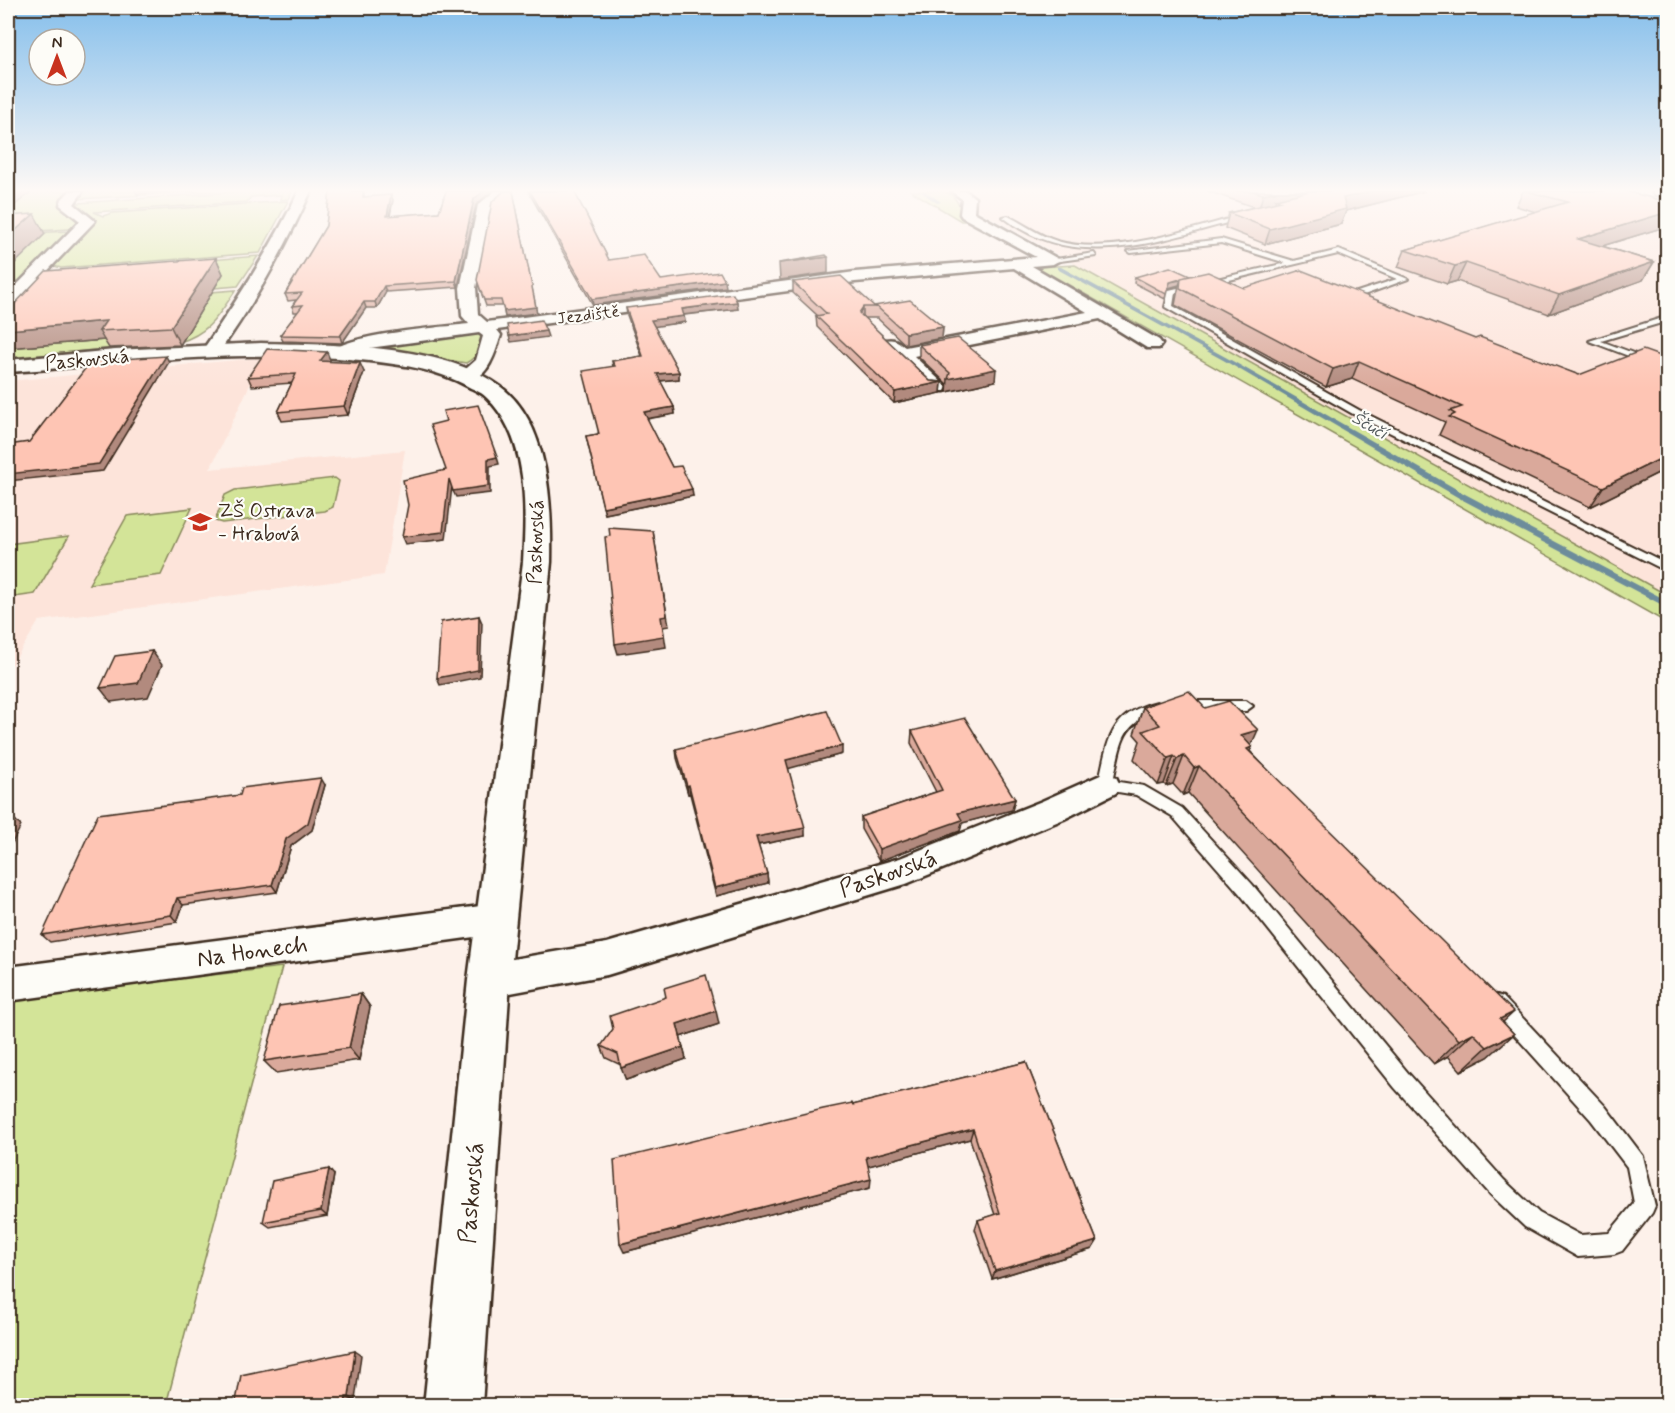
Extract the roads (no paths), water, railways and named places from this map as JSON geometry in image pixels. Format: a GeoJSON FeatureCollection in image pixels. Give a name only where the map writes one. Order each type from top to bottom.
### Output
{"type":"FeatureCollection","features":[{"type":"Feature","properties":{"kind":"main road","name":"Paskovská"},"geometry":{"type":"LineString","coordinates":[[8,366],[118,356],[211,351],[341,352],[416,361],[468,375],[492,390],[504,402],[520,428],[537,492],[539,524],[516,753],[489,980],[453,1406]]}},
{"type":"Feature","properties":{"kind":"street"},"geometry":{"type":"LineString","coordinates":[[8,303],[53,257]]}},
{"type":"Feature","properties":{"kind":"street"},"geometry":{"type":"LineString","coordinates":[[211,351],[226,331],[271,257]]}},
{"type":"Feature","properties":{"kind":"street"},"geometry":{"type":"LineString","coordinates":[[468,375],[484,362],[492,335],[470,316],[468,288],[474,257]]}},
{"type":"Feature","properties":{"kind":"street"},"geometry":{"type":"LineString","coordinates":[[1047,257],[1053,260]]}},
{"type":"Feature","properties":{"kind":"street","name":"Jezdiště"},"geometry":{"type":"LineString","coordinates":[[341,352],[358,344],[855,277],[1053,260]]}},
{"type":"Feature","properties":{"kind":"street"},"geometry":{"type":"LineString","coordinates":[[1016,263],[1153,344]]}},
{"type":"Feature","properties":{"kind":"street"},"geometry":{"type":"LineString","coordinates":[[902,353],[1102,314]]}},
{"type":"Feature","properties":{"kind":"street"},"geometry":{"type":"LineString","coordinates":[[877,331],[938,387]]}},
{"type":"Feature","properties":{"kind":"street","name":"Paskovská"},"geometry":{"type":"LineString","coordinates":[[489,980],[607,958],[906,870],[1053,810],[1105,785]]}},
{"type":"Feature","properties":{"kind":"street","name":"Na Honech"},"geometry":{"type":"LineString","coordinates":[[8,984],[496,919]]}},
{"type":"Feature","properties":{"kind":"lane"},"geometry":{"type":"LineString","coordinates":[[1053,260],[1080,257]]}},
{"type":"Feature","properties":{"kind":"lane"},"geometry":{"type":"LineString","coordinates":[[1273,257],[1293,263]]}},
{"type":"Feature","properties":{"kind":"lane"},"geometry":{"type":"LineString","coordinates":[[1318,257],[1172,292],[1169,307],[1356,412],[1668,568]]}},
{"type":"Feature","properties":{"kind":"lane"},"geometry":{"type":"LineString","coordinates":[[1351,257],[1404,279],[1353,296],[1375,304]]}},
{"type":"Feature","properties":{"kind":"lane"},"geometry":{"type":"LineString","coordinates":[[1668,318],[1593,341],[1668,369]]}},
{"type":"Feature","properties":{"kind":"lane"},"geometry":{"type":"LineString","coordinates":[[1246,706],[1147,708],[1128,718],[1119,732],[1105,785],[1139,790],[1177,812],[1246,890],[1402,1081],[1497,1187],[1532,1221],[1578,1246],[1614,1243],[1645,1206],[1636,1163],[1598,1113],[1487,992]]}},
{"type":"Feature","properties":{"kind":"waterway","name":"Ščučí"},"geometry":{"type":"LineString","coordinates":[[1059,268],[1227,360],[1462,496],[1668,605]]}},
{"type":"Feature","properties":{"kind":"place","name":"ZŠ Ostrava - Hrabová"},"geometry":{"type":"Point","coordinates":[200,522]}}]}
